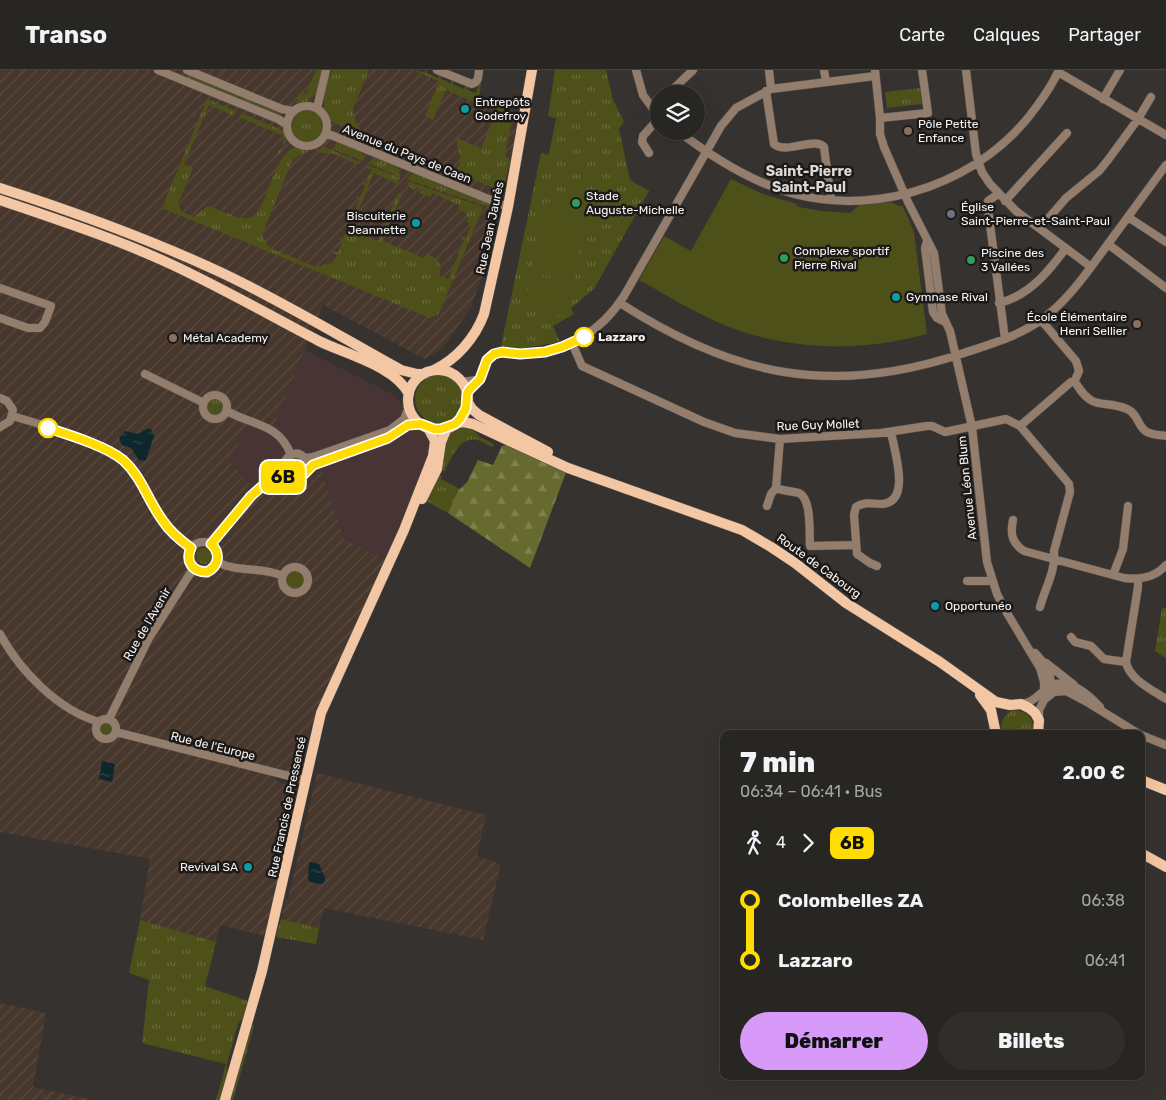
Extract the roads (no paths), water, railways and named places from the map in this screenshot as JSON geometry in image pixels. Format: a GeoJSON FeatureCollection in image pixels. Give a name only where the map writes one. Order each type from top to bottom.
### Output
{"type":"FeatureCollection","features":[{"type":"Feature","properties":{"kind":"main road","name":"Rue Jean Jaurès"},"geometry":{"type":"LineString","coordinates":[[429,372],[460,351],[473,337],[484,314],[508,208],[532,70]]}},
{"type":"Feature","properties":{"kind":"main road"},"geometry":{"type":"LineString","coordinates":[[0,188],[104,222],[161,246],[264,294],[401,370],[417,374],[446,371],[459,379]]}},
{"type":"Feature","properties":{"kind":"main road"},"geometry":{"type":"LineString","coordinates":[[0,200],[162,260],[224,290],[317,340],[379,368],[400,382],[409,394]]}},
{"type":"Feature","properties":{"kind":"main road"},"geometry":{"type":"LineString","coordinates":[[460,351],[455,366],[472,409],[488,420],[609,482]]}},
{"type":"Feature","properties":{"kind":"main road"},"geometry":{"type":"LineString","coordinates":[[404,530],[435,449],[435,440],[412,415],[409,407],[409,394],[414,382],[429,372]]}},
{"type":"Feature","properties":{"kind":"main road"},"geometry":{"type":"LineString","coordinates":[[404,530],[434,477],[443,436],[464,414],[467,398]]}},
{"type":"Feature","properties":{"kind":"main road"},"geometry":{"type":"LineString","coordinates":[[424,426],[434,429],[463,422],[473,424],[568,468],[609,482]]}},
{"type":"Feature","properties":{"kind":"main road","name":"Route de Cabourg"},"geometry":{"type":"LineString","coordinates":[[609,482],[742,530],[779,552],[846,603],[940,662],[972,686]]}},
{"type":"Feature","properties":{"kind":"main road","name":"Rue Francis de Pressensé"},"geometry":{"type":"LineString","coordinates":[[225,1100],[262,971],[316,731],[326,698],[404,530]]}},
{"type":"Feature","properties":{"kind":"main road"},"geometry":{"type":"LineString","coordinates":[[972,686],[996,702],[1010,706]]}},
{"type":"Feature","properties":{"kind":"main road"},"geometry":{"type":"LineString","coordinates":[[972,686],[990,708],[996,729]]}},
{"type":"Feature","properties":{"kind":"main road"},"geometry":{"type":"LineString","coordinates":[[996,729],[999,714],[1010,706],[1021,704],[1032,710],[1041,729]]}},
{"type":"Feature","properties":{"kind":"main road"},"geometry":{"type":"LineString","coordinates":[[1145,782],[1166,790]]}},
{"type":"Feature","properties":{"kind":"main road"},"geometry":{"type":"LineString","coordinates":[[1145,855],[1166,867]]}},
{"type":"Feature","properties":{"kind":"street"},"geometry":{"type":"LineString","coordinates":[[158,70],[286,124]]}},
{"type":"Feature","properties":{"kind":"street"},"geometry":{"type":"LineString","coordinates":[[187,70],[282,109],[293,111]]}},
{"type":"Feature","properties":{"kind":"street"},"geometry":{"type":"LineString","coordinates":[[317,108],[326,70]]}},
{"type":"Feature","properties":{"kind":"street"},"geometry":{"type":"LineString","coordinates":[[437,70],[472,84],[478,80],[479,70]]}},
{"type":"Feature","properties":{"kind":"street"},"geometry":{"type":"LineString","coordinates":[[636,70],[643,95],[650,106]]}},
{"type":"Feature","properties":{"kind":"street"},"geometry":{"type":"LineString","coordinates":[[677,85],[693,70]]}},
{"type":"Feature","properties":{"kind":"street"},"geometry":{"type":"LineString","coordinates":[[769,70],[768,92],[773,141],[780,148],[819,144],[824,147],[832,200]]}},
{"type":"Feature","properties":{"kind":"street"},"geometry":{"type":"LineString","coordinates":[[824,70],[826,82]]}},
{"type":"Feature","properties":{"kind":"street"},"geometry":{"type":"LineString","coordinates":[[880,118],[928,113],[922,70]]}},
{"type":"Feature","properties":{"kind":"street"},"geometry":{"type":"LineString","coordinates":[[966,70],[976,154],[978,163],[990,184],[1005,201],[1091,267]]}},
{"type":"Feature","properties":{"kind":"street"},"geometry":{"type":"LineString","coordinates":[[1103,99],[1120,70]]}},
{"type":"Feature","properties":{"kind":"street"},"geometry":{"type":"LineString","coordinates":[[690,140],[705,152],[739,172],[794,194],[832,200],[864,201],[884,199],[905,195],[938,183],[978,163],[994,152],[1026,121],[1058,71],[1166,135]]}},
{"type":"Feature","properties":{"kind":"street"},"geometry":{"type":"LineString","coordinates":[[467,398],[483,373],[487,360],[494,354],[502,352],[520,354],[540,352],[572,343],[595,330],[620,303],[705,152],[721,126],[736,108],[768,92],[875,73]]}},
{"type":"Feature","properties":{"kind":"street","name":"Avenue Léon Blum"},"geometry":{"type":"LineString","coordinates":[[875,73],[880,134],[905,195],[928,241],[926,248],[933,312],[937,318],[944,322],[950,331],[956,356],[972,427],[984,543],[992,581],[1004,608],[1028,646],[1049,690]]}},
{"type":"Feature","properties":{"kind":"street"},"geometry":{"type":"LineString","coordinates":[[1040,228],[1066,198],[1099,171],[1138,119],[1151,97]]}},
{"type":"Feature","properties":{"kind":"street"},"geometry":{"type":"LineString","coordinates":[[305,105],[317,108],[325,116],[328,125],[326,133],[318,144],[305,147],[294,142],[287,131],[286,124],[288,117],[293,111],[305,105]]}},
{"type":"Feature","properties":{"kind":"street"},"geometry":{"type":"LineString","coordinates":[[649,152],[642,142],[643,136],[650,128]]}},
{"type":"Feature","properties":{"kind":"street","name":"Avenue du Pays de Caen"},"geometry":{"type":"LineString","coordinates":[[326,133],[508,208]]}},
{"type":"Feature","properties":{"kind":"street"},"geometry":{"type":"LineString","coordinates":[[1005,201],[1066,133]]}},
{"type":"Feature","properties":{"kind":"street"},"geometry":{"type":"LineString","coordinates":[[620,303],[681,338],[744,364],[810,376],[865,375],[921,367],[1005,339],[1040,320],[1074,290],[1166,165]]}},
{"type":"Feature","properties":{"kind":"street"},"geometry":{"type":"LineString","coordinates":[[998,194],[988,201],[988,209],[1005,339]]}},
{"type":"Feature","properties":{"kind":"street"},"geometry":{"type":"LineString","coordinates":[[1128,217],[1166,242]]}},
{"type":"Feature","properties":{"kind":"street"},"geometry":{"type":"LineString","coordinates":[[1108,244],[1166,288]]}},
{"type":"Feature","properties":{"kind":"street"},"geometry":{"type":"LineString","coordinates":[[999,304],[1015,298],[1033,285],[1048,272],[1066,248]]}},
{"type":"Feature","properties":{"kind":"street"},"geometry":{"type":"LineString","coordinates":[[0,288],[51,306],[45,322],[40,328],[28,328],[0,318]]}},
{"type":"Feature","properties":{"kind":"street"},"geometry":{"type":"LineString","coordinates":[[1040,320],[1076,361],[1079,371],[1074,382],[1020,426],[1069,484],[1070,492],[1054,550],[1055,559],[1048,589],[1042,598],[1040,607]]}},
{"type":"Feature","properties":{"kind":"street","name":"Rue Guy Mollet"},"geometry":{"type":"LineString","coordinates":[[572,343],[582,366],[704,422],[735,432],[780,439],[890,432],[927,426],[932,426],[945,432],[1006,419],[1020,426]]}},
{"type":"Feature","properties":{"kind":"street"},"geometry":{"type":"LineString","coordinates":[[145,374],[204,403]]}},
{"type":"Feature","properties":{"kind":"street"},"geometry":{"type":"LineString","coordinates":[[459,379],[478,380]]}},
{"type":"Feature","properties":{"kind":"street"},"geometry":{"type":"LineString","coordinates":[[1074,382],[1092,402],[1126,408],[1134,414],[1148,433],[1166,436]]}},
{"type":"Feature","properties":{"kind":"street"},"geometry":{"type":"LineString","coordinates":[[209,396],[220,396],[226,400],[227,411],[222,418],[211,419],[203,411],[204,403],[209,396]]}},
{"type":"Feature","properties":{"kind":"street"},"geometry":{"type":"LineString","coordinates":[[0,398],[11,405],[12,416],[10,421],[0,426]]}},
{"type":"Feature","properties":{"kind":"street"},"geometry":{"type":"LineString","coordinates":[[304,458],[313,457],[385,432],[395,427],[404,419],[409,407]]}},
{"type":"Feature","properties":{"kind":"street"},"geometry":{"type":"LineString","coordinates":[[227,411],[274,431],[285,442],[290,455]]}},
{"type":"Feature","properties":{"kind":"street"},"geometry":{"type":"LineString","coordinates":[[12,416],[71,436],[106,450],[122,459],[142,483],[163,522],[191,548]]}},
{"type":"Feature","properties":{"kind":"street"},"geometry":{"type":"LineString","coordinates":[[268,481],[278,478],[300,478],[313,465],[322,461],[388,438],[408,425],[424,426]]}},
{"type":"Feature","properties":{"kind":"street"},"geometry":{"type":"LineString","coordinates":[[877,566],[870,564],[857,554],[854,515],[856,507],[862,503],[884,504],[894,500],[899,490],[898,472],[890,432]]}},
{"type":"Feature","properties":{"kind":"street"},"geometry":{"type":"LineString","coordinates":[[766,506],[776,488],[780,439]]}},
{"type":"Feature","properties":{"kind":"street"},"geometry":{"type":"LineString","coordinates":[[290,455],[300,455],[304,458],[308,463],[308,470]]}},
{"type":"Feature","properties":{"kind":"street"},"geometry":{"type":"LineString","coordinates":[[211,544],[251,496],[284,465],[290,455]]}},
{"type":"Feature","properties":{"kind":"street"},"geometry":{"type":"LineString","coordinates":[[284,465],[286,474],[289,477]]}},
{"type":"Feature","properties":{"kind":"street"},"geometry":{"type":"LineString","coordinates":[[776,488],[799,493],[805,498],[808,509],[810,546],[856,545]]}},
{"type":"Feature","properties":{"kind":"street"},"geometry":{"type":"LineString","coordinates":[[1113,575],[1123,549],[1128,506]]}},
{"type":"Feature","properties":{"kind":"street"},"geometry":{"type":"LineString","coordinates":[[1013,520],[1011,530],[1016,546],[1024,551],[1138,580],[1154,575],[1166,565]]}},
{"type":"Feature","properties":{"kind":"street"},"geometry":{"type":"LineString","coordinates":[[198,542],[211,544],[218,552],[217,562],[212,569],[207,572],[201,572],[193,569],[188,558],[191,548],[198,542]]}},
{"type":"Feature","properties":{"kind":"street"},"geometry":{"type":"LineString","coordinates":[[217,562],[232,568],[270,571],[283,576]]}},
{"type":"Feature","properties":{"kind":"street","name":"Rue de l'Avenir"},"geometry":{"type":"LineString","coordinates":[[109,719],[149,638],[193,569]]}},
{"type":"Feature","properties":{"kind":"street"},"geometry":{"type":"LineString","coordinates":[[1138,580],[1126,662],[1131,675],[1164,698],[1166,688]]}},
{"type":"Feature","properties":{"kind":"street"},"geometry":{"type":"LineString","coordinates":[[969,583],[992,581]]}},
{"type":"Feature","properties":{"kind":"street"},"geometry":{"type":"LineString","coordinates":[[0,634],[16,659],[49,694],[85,718],[99,722]]}},
{"type":"Feature","properties":{"kind":"street"},"geometry":{"type":"LineString","coordinates":[[1072,637],[1075,642],[1091,646],[1104,659],[1126,662]]}},
{"type":"Feature","properties":{"kind":"street","name":"Avenue Léon Blum"},"geometry":{"type":"LineString","coordinates":[[1028,646],[1048,670],[1049,690]]}},
{"type":"Feature","properties":{"kind":"street"},"geometry":{"type":"LineString","coordinates":[[1039,657],[1093,699],[1106,714]]}},
{"type":"Feature","properties":{"kind":"street"},"geometry":{"type":"LineString","coordinates":[[1021,704],[1031,702],[1060,684],[1076,686]]}},
{"type":"Feature","properties":{"kind":"street"},"geometry":{"type":"LineString","coordinates":[[1049,690],[1066,691],[1133,730]]}},
{"type":"Feature","properties":{"kind":"street"},"geometry":{"type":"LineString","coordinates":[[1041,729],[1039,710],[1049,690]]}},
{"type":"Feature","properties":{"kind":"street"},"geometry":{"type":"LineString","coordinates":[[109,719],[115,724],[116,732],[110,739],[101,738],[96,730],[99,722],[109,719]]}},
{"type":"Feature","properties":{"kind":"street","name":"Rue de l'Europe"},"geometry":{"type":"LineString","coordinates":[[116,732],[305,780]]}},
{"type":"Feature","properties":{"kind":"street"},"geometry":{"type":"LineString","coordinates":[[1145,736],[1166,745]]}},
{"type":"Feature","properties":{"kind":"water"},"geometry":{"type":"Polygon","coordinates":[[[151,429],[154,436],[146,460],[140,462],[131,448],[122,445],[119,438],[125,431],[138,434],[151,429]]]}},
{"type":"Feature","properties":{"kind":"water"},"geometry":{"type":"Polygon","coordinates":[[[102,761],[115,764],[112,782],[99,779],[102,761]]]}},
{"type":"Feature","properties":{"kind":"water"},"geometry":{"type":"Polygon","coordinates":[[[309,863],[319,864],[325,882],[321,884],[310,882],[308,879],[309,863]]]}},
{"type":"Feature","properties":{"kind":"place","name":"Entrepôts Godefroy"},"geometry":{"type":"Point","coordinates":[465,109]}},
{"type":"Feature","properties":{"kind":"place","name":"Pôle Petite Enfance"},"geometry":{"type":"Point","coordinates":[908,131]}},
{"type":"Feature","properties":{"kind":"place","name":"Stade Auguste-Michelle"},"geometry":{"type":"Point","coordinates":[576,203]}},
{"type":"Feature","properties":{"kind":"place","name":"Église Saint-Pierre-et-Saint-Paul"},"geometry":{"type":"Point","coordinates":[951,214]}},
{"type":"Feature","properties":{"kind":"place","name":"Biscuiterie Jeannette"},"geometry":{"type":"Point","coordinates":[416,223]}},
{"type":"Feature","properties":{"kind":"place","name":"Complexe sportif Pierre Rival"},"geometry":{"type":"Point","coordinates":[784,258]}},
{"type":"Feature","properties":{"kind":"place","name":"Piscine des 3 Vallées"},"geometry":{"type":"Point","coordinates":[971,260]}},
{"type":"Feature","properties":{"kind":"place","name":"Gymnase Rival"},"geometry":{"type":"Point","coordinates":[896,297]}},
{"type":"Feature","properties":{"kind":"place","name":"École Élémentaire Henri Sellier"},"geometry":{"type":"Point","coordinates":[1137,324]}},
{"type":"Feature","properties":{"kind":"place","name":"Lazzaro"},"geometry":{"type":"Point","coordinates":[584,337]}},
{"type":"Feature","properties":{"kind":"place","name":"Métal Academy"},"geometry":{"type":"Point","coordinates":[173,338]}},
{"type":"Feature","properties":{"kind":"place","name":"Opportunéo"},"geometry":{"type":"Point","coordinates":[935,606]}},
{"type":"Feature","properties":{"kind":"place","name":"Revival SA"},"geometry":{"type":"Point","coordinates":[248,867]}},
{"type":"Feature","properties":{"kind":"district","name":"Saint-Pierre Saint-Paul"},"geometry":{"type":"Point","coordinates":[809,179]}}]}
